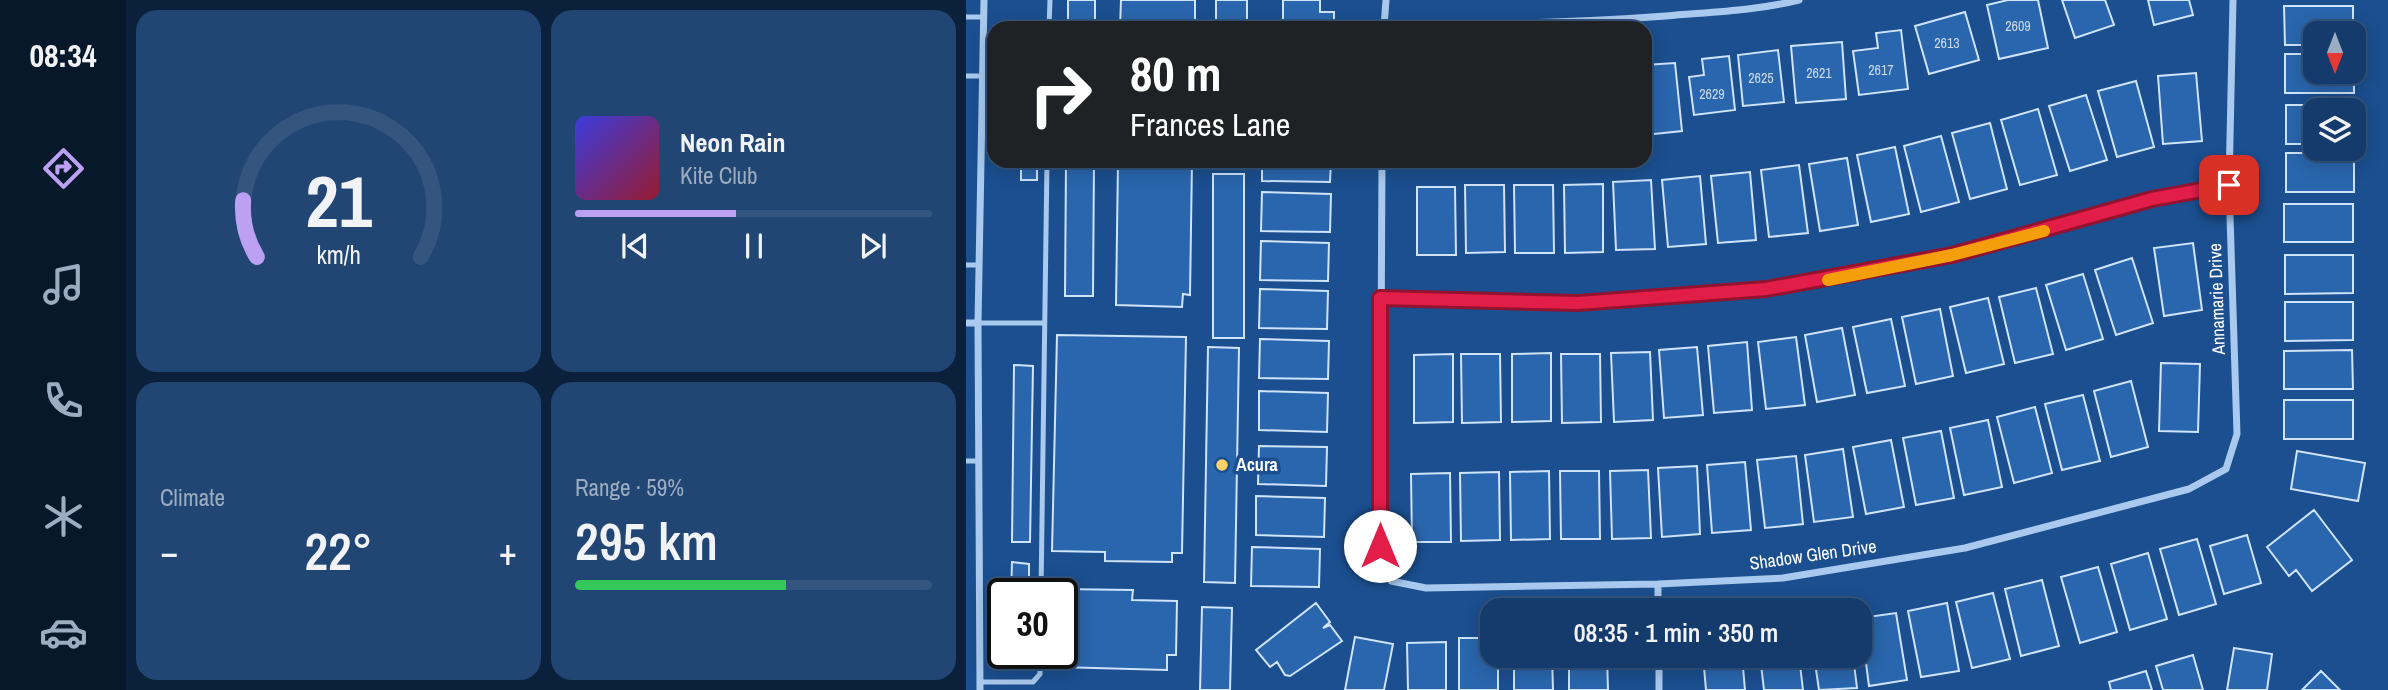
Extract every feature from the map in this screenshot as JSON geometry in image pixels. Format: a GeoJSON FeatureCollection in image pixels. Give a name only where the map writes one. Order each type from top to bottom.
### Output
{"type":"FeatureCollection","features":[{"type":"Feature","properties":{"kind":"street"},"geometry":{"type":"LineString","coordinates":[[980,686],[978,323],[984,0]]}},
{"type":"Feature","properties":{"kind":"street"},"geometry":{"type":"LineString","coordinates":[[1384,21],[1386,0]]}},
{"type":"Feature","properties":{"kind":"street"},"geometry":{"type":"LineString","coordinates":[[1568,21],[1767,8],[1798,0]]}},
{"type":"Feature","properties":{"kind":"street","name":"Annamarie Drive"},"geometry":{"type":"LineString","coordinates":[[2226,469],[2236,434],[2229,185],[2234,0]]}},
{"type":"Feature","properties":{"kind":"street"},"geometry":{"type":"LineString","coordinates":[[1382,168],[1380,298],[1578,303],[1766,289],[1952,255],[2172,194],[2229,185]]}},
{"type":"Feature","properties":{"kind":"street","name":"Shadow Glen Drive"},"geometry":{"type":"LineString","coordinates":[[1380,298],[1380,546],[1391,580],[1426,588],[1658,584],[1783,578],[1965,548],[2189,489],[2226,469]]}},
{"type":"Feature","properties":{"kind":"street"},"geometry":{"type":"LineString","coordinates":[[966,323],[978,323]]}},
{"type":"Feature","properties":{"kind":"street"},"geometry":{"type":"LineString","coordinates":[[1658,584],[1658,598]]}},
{"type":"Feature","properties":{"kind":"street"},"geometry":{"type":"LineString","coordinates":[[1659,668],[1659,690]]}},
{"type":"Feature","properties":{"kind":"lane"},"geometry":{"type":"LineString","coordinates":[[1049,21],[1050,0]]}},
{"type":"Feature","properties":{"kind":"lane"},"geometry":{"type":"LineString","coordinates":[[966,17],[984,17]]}},
{"type":"Feature","properties":{"kind":"lane"},"geometry":{"type":"LineString","coordinates":[[966,76],[983,76]]}},
{"type":"Feature","properties":{"kind":"lane"},"geometry":{"type":"LineString","coordinates":[[1041,578],[1047,168]]}},
{"type":"Feature","properties":{"kind":"lane"},"geometry":{"type":"LineString","coordinates":[[966,265],[979,265]]}},
{"type":"Feature","properties":{"kind":"lane"},"geometry":{"type":"LineString","coordinates":[[978,323],[1044,323]]}},
{"type":"Feature","properties":{"kind":"lane"},"geometry":{"type":"LineString","coordinates":[[966,461],[979,461]]}},
{"type":"Feature","properties":{"kind":"lane"},"geometry":{"type":"LineString","coordinates":[[980,686],[1033,682],[1040,674],[1040,669]]}},
{"type":"Feature","properties":{"kind":"building"},"geometry":{"type":"Polygon","coordinates":[[[1068,0],[1095,0],[1095,21],[1068,21],[1068,0]]]}},
{"type":"Feature","properties":{"kind":"building"},"geometry":{"type":"Polygon","coordinates":[[[1121,0],[1195,0],[1195,21],[1120,21],[1121,0]]]}},
{"type":"Feature","properties":{"kind":"building"},"geometry":{"type":"Polygon","coordinates":[[[1216,0],[1247,0],[1247,21],[1216,21],[1216,0]]]}},
{"type":"Feature","properties":{"kind":"building"},"geometry":{"type":"Polygon","coordinates":[[[1283,0],[1320,0],[1320,12],[1334,12],[1334,21],[1283,21],[1283,0]]]}},
{"type":"Feature","properties":{"kind":"building"},"geometry":{"type":"Polygon","coordinates":[[[2008,0],[2038,0],[2048,48],[1999,59],[1987,5],[2008,0]]]}},
{"type":"Feature","properties":{"kind":"building"},"geometry":{"type":"Polygon","coordinates":[[[2062,0],[2105,0],[2114,25],[2075,38],[2062,0]]]}},
{"type":"Feature","properties":{"kind":"building"},"geometry":{"type":"Polygon","coordinates":[[[2148,0],[2189,0],[2193,15],[2154,25],[2148,0]]]}},
{"type":"Feature","properties":{"kind":"building"},"geometry":{"type":"Polygon","coordinates":[[[2284,6],[2353,6],[2353,21],[2303,21],[2303,45],[2285,45],[2284,6]]]}},
{"type":"Feature","properties":{"kind":"building"},"geometry":{"type":"Polygon","coordinates":[[[1965,12],[1979,60],[1929,74],[1915,26],[1965,12]]]}},
{"type":"Feature","properties":{"kind":"building"},"geometry":{"type":"Polygon","coordinates":[[[1901,30],[1908,89],[1859,95],[1853,51],[1878,48],[1876,33],[1901,30]]]}},
{"type":"Feature","properties":{"kind":"building"},"geometry":{"type":"Polygon","coordinates":[[[1842,42],[1846,99],[1796,103],[1791,46],[1842,42]]]}},
{"type":"Feature","properties":{"kind":"building"},"geometry":{"type":"Polygon","coordinates":[[[1778,50],[1784,102],[1743,106],[1738,55],[1778,50]]]}},
{"type":"Feature","properties":{"kind":"building"},"geometry":{"type":"Polygon","coordinates":[[[2285,54],[2303,54],[2303,84],[2354,84],[2354,93],[2285,93],[2285,54]]]}},
{"type":"Feature","properties":{"kind":"building"},"geometry":{"type":"Polygon","coordinates":[[[1729,56],[1735,110],[1694,115],[1689,77],[1704,75],[1702,59],[1729,56]]]}},
{"type":"Feature","properties":{"kind":"building"},"geometry":{"type":"Polygon","coordinates":[[[1675,63],[1682,131],[1652,134],[1652,65],[1675,63]]]}},
{"type":"Feature","properties":{"kind":"building"},"geometry":{"type":"Polygon","coordinates":[[[2196,73],[2202,141],[2163,144],[2158,76],[2196,73]]]}},
{"type":"Feature","properties":{"kind":"building"},"geometry":{"type":"Polygon","coordinates":[[[2136,81],[2154,147],[2117,157],[2098,91],[2136,81]]]}},
{"type":"Feature","properties":{"kind":"building"},"geometry":{"type":"Polygon","coordinates":[[[2086,95],[2107,160],[2070,171],[2049,106],[2086,95]]]}},
{"type":"Feature","properties":{"kind":"building"},"geometry":{"type":"Polygon","coordinates":[[[2286,105],[2303,105],[2303,144],[2286,144],[2286,105]]]}},
{"type":"Feature","properties":{"kind":"building"},"geometry":{"type":"Polygon","coordinates":[[[2038,109],[2057,175],[2020,185],[2001,120],[2038,109]]]}},
{"type":"Feature","properties":{"kind":"building"},"geometry":{"type":"Polygon","coordinates":[[[1990,123],[2007,189],[1970,199],[1952,133],[1990,123]]]}},
{"type":"Feature","properties":{"kind":"building"},"geometry":{"type":"Polygon","coordinates":[[[1941,136],[1959,202],[1921,212],[1904,146],[1941,136]]]}},
{"type":"Feature","properties":{"kind":"building"},"geometry":{"type":"Polygon","coordinates":[[[1895,147],[1909,214],[1871,222],[1857,155],[1895,147]]]}},
{"type":"Feature","properties":{"kind":"building"},"geometry":{"type":"Polygon","coordinates":[[[2286,153],[2303,153],[2303,161],[2354,161],[2354,192],[2286,192],[2286,153]]]}},
{"type":"Feature","properties":{"kind":"building"},"geometry":{"type":"Polygon","coordinates":[[[1847,158],[1858,225],[1820,231],[1809,164],[1847,158]]]}},
{"type":"Feature","properties":{"kind":"building"},"geometry":{"type":"Polygon","coordinates":[[[1799,165],[1808,233],[1769,237],[1761,170],[1799,165]]]}},
{"type":"Feature","properties":{"kind":"building"},"geometry":{"type":"Polygon","coordinates":[[[1021,168],[1037,168],[1037,180],[1021,180],[1021,168]]]}},
{"type":"Feature","properties":{"kind":"building"},"geometry":{"type":"Polygon","coordinates":[[[1066,168],[1094,168],[1093,296],[1065,296],[1066,168]]]}},
{"type":"Feature","properties":{"kind":"building"},"geometry":{"type":"Polygon","coordinates":[[[1118,168],[1192,168],[1190,295],[1183,294],[1182,307],[1116,305],[1118,168]]]}},
{"type":"Feature","properties":{"kind":"building"},"geometry":{"type":"Polygon","coordinates":[[[1262,168],[1331,168],[1330,182],[1262,181],[1262,168]]]}},
{"type":"Feature","properties":{"kind":"building"},"geometry":{"type":"Polygon","coordinates":[[[1750,172],[1756,240],[1718,243],[1711,176],[1750,172]]]}},
{"type":"Feature","properties":{"kind":"building"},"geometry":{"type":"Polygon","coordinates":[[[1213,174],[1244,174],[1244,338],[1213,338],[1213,174]]]}},
{"type":"Feature","properties":{"kind":"building"},"geometry":{"type":"Polygon","coordinates":[[[1700,176],[1706,244],[1668,247],[1662,180],[1700,176]]]}},
{"type":"Feature","properties":{"kind":"building"},"geometry":{"type":"Polygon","coordinates":[[[1651,180],[1655,249],[1616,250],[1613,182],[1651,180]]]}},
{"type":"Feature","properties":{"kind":"building"},"geometry":{"type":"Polygon","coordinates":[[[1603,184],[1603,252],[1565,253],[1564,185],[1603,184]]]}},
{"type":"Feature","properties":{"kind":"building"},"geometry":{"type":"Polygon","coordinates":[[[1465,185],[1504,185],[1505,252],[1466,253],[1465,185]]]}},
{"type":"Feature","properties":{"kind":"building"},"geometry":{"type":"Polygon","coordinates":[[[1514,185],[1553,185],[1554,253],[1515,253],[1514,185]]]}},
{"type":"Feature","properties":{"kind":"building"},"geometry":{"type":"Polygon","coordinates":[[[1417,187],[1455,187],[1456,255],[1417,255],[1417,187]]]}},
{"type":"Feature","properties":{"kind":"building"},"geometry":{"type":"Polygon","coordinates":[[[1262,192],[1331,194],[1330,232],[1261,231],[1262,192]]]}},
{"type":"Feature","properties":{"kind":"building"},"geometry":{"type":"Polygon","coordinates":[[[2284,204],[2353,204],[2353,242],[2284,242],[2284,204]]]}},
{"type":"Feature","properties":{"kind":"building"},"geometry":{"type":"Polygon","coordinates":[[[1261,241],[1329,243],[1328,281],[1260,280],[1261,241]]]}},
{"type":"Feature","properties":{"kind":"building"},"geometry":{"type":"Polygon","coordinates":[[[2193,243],[2202,310],[2164,316],[2154,248],[2193,243]]]}},
{"type":"Feature","properties":{"kind":"building"},"geometry":{"type":"Polygon","coordinates":[[[2285,255],[2353,255],[2353,293],[2285,294],[2285,255]]]}},
{"type":"Feature","properties":{"kind":"building"},"geometry":{"type":"Polygon","coordinates":[[[2132,258],[2153,323],[2116,335],[2095,270],[2132,258]]]}},
{"type":"Feature","properties":{"kind":"building"},"geometry":{"type":"Polygon","coordinates":[[[2083,274],[2103,339],[2066,350],[2046,285],[2083,274]]]}},
{"type":"Feature","properties":{"kind":"building"},"geometry":{"type":"Polygon","coordinates":[[[2036,288],[2053,354],[2015,363],[1999,297],[2036,288]]]}},
{"type":"Feature","properties":{"kind":"building"},"geometry":{"type":"Polygon","coordinates":[[[1260,289],[1328,291],[1327,329],[1259,328],[1260,289]]]}},
{"type":"Feature","properties":{"kind":"building"},"geometry":{"type":"Polygon","coordinates":[[[1988,298],[2004,364],[1966,373],[1950,307],[1988,298]]]}},
{"type":"Feature","properties":{"kind":"building"},"geometry":{"type":"Polygon","coordinates":[[[2285,302],[2353,302],[2353,340],[2285,341],[2285,302]]]}},
{"type":"Feature","properties":{"kind":"building"},"geometry":{"type":"Polygon","coordinates":[[[1940,309],[1953,376],[1916,384],[1902,317],[1940,309]]]}},
{"type":"Feature","properties":{"kind":"building"},"geometry":{"type":"Polygon","coordinates":[[[1891,319],[1905,386],[1867,393],[1853,327],[1891,319]]]}},
{"type":"Feature","properties":{"kind":"building"},"geometry":{"type":"Polygon","coordinates":[[[1842,328],[1855,395],[1817,402],[1805,335],[1842,328]]]}},
{"type":"Feature","properties":{"kind":"building"},"geometry":{"type":"Polygon","coordinates":[[[1057,335],[1186,337],[1182,553],[1172,553],[1172,562],[1105,561],[1105,552],[1052,551],[1057,335]]]}},
{"type":"Feature","properties":{"kind":"building"},"geometry":{"type":"Polygon","coordinates":[[[1796,337],[1805,405],[1766,409],[1758,342],[1796,337]]]}},
{"type":"Feature","properties":{"kind":"building"},"geometry":{"type":"Polygon","coordinates":[[[1260,339],[1329,341],[1328,379],[1259,378],[1260,339]]]}},
{"type":"Feature","properties":{"kind":"building"},"geometry":{"type":"Polygon","coordinates":[[[1747,342],[1752,410],[1714,413],[1708,346],[1747,342]]]}},
{"type":"Feature","properties":{"kind":"building","name":"Acura"},"geometry":{"type":"Polygon","coordinates":[[[1208,347],[1239,348],[1235,583],[1204,582],[1208,347]]]}},
{"type":"Feature","properties":{"kind":"building"},"geometry":{"type":"Polygon","coordinates":[[[1697,347],[1703,415],[1664,418],[1659,350],[1697,347]]]}},
{"type":"Feature","properties":{"kind":"building"},"geometry":{"type":"Polygon","coordinates":[[[2352,350],[2353,389],[2284,389],[2284,351],[2352,350]]]}},
{"type":"Feature","properties":{"kind":"building"},"geometry":{"type":"Polygon","coordinates":[[[1650,352],[1653,420],[1614,422],[1611,353],[1650,352]]]}},
{"type":"Feature","properties":{"kind":"building"},"geometry":{"type":"Polygon","coordinates":[[[1551,353],[1551,421],[1512,422],[1512,354],[1551,353]]]}},
{"type":"Feature","properties":{"kind":"building"},"geometry":{"type":"Polygon","coordinates":[[[1453,354],[1453,422],[1414,423],[1414,355],[1453,354]]]}},
{"type":"Feature","properties":{"kind":"building"},"geometry":{"type":"Polygon","coordinates":[[[1461,354],[1500,354],[1501,422],[1462,423],[1461,354]]]}},
{"type":"Feature","properties":{"kind":"building"},"geometry":{"type":"Polygon","coordinates":[[[1561,354],[1600,354],[1601,422],[1562,423],[1561,354]]]}},
{"type":"Feature","properties":{"kind":"building"},"geometry":{"type":"Polygon","coordinates":[[[2161,363],[2200,364],[2198,432],[2159,431],[2161,363]]]}},
{"type":"Feature","properties":{"kind":"building"},"geometry":{"type":"Polygon","coordinates":[[[1014,365],[1033,366],[1030,542],[1012,542],[1014,365]]]}},
{"type":"Feature","properties":{"kind":"building"},"geometry":{"type":"Polygon","coordinates":[[[2131,381],[2148,447],[2111,457],[2094,391],[2131,381]]]}},
{"type":"Feature","properties":{"kind":"building"},"geometry":{"type":"Polygon","coordinates":[[[1259,391],[1328,393],[1327,432],[1259,430],[1259,391]]]}},
{"type":"Feature","properties":{"kind":"building"},"geometry":{"type":"Polygon","coordinates":[[[2083,395],[2100,461],[2062,470],[2045,404],[2083,395]]]}},
{"type":"Feature","properties":{"kind":"building"},"geometry":{"type":"Polygon","coordinates":[[[2284,400],[2353,400],[2353,439],[2284,439],[2284,400]]]}},
{"type":"Feature","properties":{"kind":"building"},"geometry":{"type":"Polygon","coordinates":[[[2035,407],[2052,473],[2014,483],[1997,417],[2035,407]]]}},
{"type":"Feature","properties":{"kind":"building"},"geometry":{"type":"Polygon","coordinates":[[[1988,420],[2002,487],[1964,495],[1950,428],[1988,420]]]}},
{"type":"Feature","properties":{"kind":"building"},"geometry":{"type":"Polygon","coordinates":[[[1941,431],[1954,498],[1916,505],[1903,438],[1941,431]]]}},
{"type":"Feature","properties":{"kind":"building"},"geometry":{"type":"Polygon","coordinates":[[[1891,440],[1904,507],[1866,514],[1853,447],[1891,440]]]}},
{"type":"Feature","properties":{"kind":"building"},"geometry":{"type":"Polygon","coordinates":[[[1259,446],[1327,447],[1326,486],[1258,484],[1259,446]]]}},
{"type":"Feature","properties":{"kind":"building"},"geometry":{"type":"Polygon","coordinates":[[[1843,449],[1853,517],[1814,522],[1805,455],[1843,449]]]}},
{"type":"Feature","properties":{"kind":"building"},"geometry":{"type":"Polygon","coordinates":[[[2297,451],[2365,463],[2358,501],[2291,489],[2297,451]]]}},
{"type":"Feature","properties":{"kind":"building"},"geometry":{"type":"Polygon","coordinates":[[[1796,456],[1803,524],[1765,528],[1757,460],[1796,456]]]}},
{"type":"Feature","properties":{"kind":"building"},"geometry":{"type":"Polygon","coordinates":[[[1745,462],[1751,530],[1712,533],[1707,465],[1745,462]]]}},
{"type":"Feature","properties":{"kind":"building"},"geometry":{"type":"Polygon","coordinates":[[[1697,466],[1700,534],[1662,537],[1658,468],[1697,466]]]}},
{"type":"Feature","properties":{"kind":"building"},"geometry":{"type":"Polygon","coordinates":[[[1648,470],[1651,538],[1612,539],[1610,471],[1648,470]]]}},
{"type":"Feature","properties":{"kind":"building"},"geometry":{"type":"Polygon","coordinates":[[[1549,471],[1550,539],[1511,540],[1510,472],[1549,471]]]}},
{"type":"Feature","properties":{"kind":"building"},"geometry":{"type":"Polygon","coordinates":[[[1560,471],[1599,471],[1600,539],[1561,539],[1560,471]]]}},
{"type":"Feature","properties":{"kind":"building"},"geometry":{"type":"Polygon","coordinates":[[[1499,472],[1500,540],[1461,541],[1460,473],[1499,472]]]}},
{"type":"Feature","properties":{"kind":"building"},"geometry":{"type":"Polygon","coordinates":[[[1450,473],[1451,542],[1412,542],[1411,474],[1450,473]]]}},
{"type":"Feature","properties":{"kind":"building"},"geometry":{"type":"Polygon","coordinates":[[[1256,496],[1325,498],[1324,537],[1256,535],[1256,496]]]}},
{"type":"Feature","properties":{"kind":"building"},"geometry":{"type":"Polygon","coordinates":[[[2314,510],[2352,560],[2312,591],[2296,570],[2289,576],[2267,547],[2314,510]]]}},
{"type":"Feature","properties":{"kind":"building"},"geometry":{"type":"Polygon","coordinates":[[[2247,535],[2261,583],[2224,594],[2210,546],[2247,535]]]}},
{"type":"Feature","properties":{"kind":"building"},"geometry":{"type":"Polygon","coordinates":[[[2197,539],[2216,604],[2179,615],[2160,549],[2197,539]]]}},
{"type":"Feature","properties":{"kind":"building"},"geometry":{"type":"Polygon","coordinates":[[[1252,547],[1320,549],[1319,587],[1251,586],[1252,547]]]}},
{"type":"Feature","properties":{"kind":"building"},"geometry":{"type":"Polygon","coordinates":[[[2148,553],[2167,619],[2130,630],[2111,564],[2148,553]]]}},
{"type":"Feature","properties":{"kind":"building"},"geometry":{"type":"Polygon","coordinates":[[[1012,562],[1029,564],[1029,578],[1011,578],[1012,562]]]}},
{"type":"Feature","properties":{"kind":"building"},"geometry":{"type":"Polygon","coordinates":[[[2098,567],[2117,632],[2080,643],[2061,577],[2098,567]]]}},
{"type":"Feature","properties":{"kind":"building"},"geometry":{"type":"Polygon","coordinates":[[[2042,580],[2059,646],[2021,656],[2005,589],[2042,580]]]}},
{"type":"Feature","properties":{"kind":"building"},"geometry":{"type":"Polygon","coordinates":[[[1078,589],[1133,590],[1132,600],[1177,601],[1176,655],[1167,655],[1167,670],[1078,668],[1078,589]]]}},
{"type":"Feature","properties":{"kind":"building"},"geometry":{"type":"Polygon","coordinates":[[[1993,593],[2010,659],[1972,668],[1956,602],[1993,593]]]}},
{"type":"Feature","properties":{"kind":"building"},"geometry":{"type":"Polygon","coordinates":[[[1316,603],[1330,622],[1323,628],[1330,625],[1342,641],[1290,676],[1285,675],[1277,662],[1270,667],[1256,650],[1316,603]]]}},
{"type":"Feature","properties":{"kind":"building"},"geometry":{"type":"Polygon","coordinates":[[[1947,603],[1959,671],[1921,677],[1908,611],[1947,603]]]}},
{"type":"Feature","properties":{"kind":"building"},"geometry":{"type":"Polygon","coordinates":[[[1202,607],[1232,608],[1230,690],[1200,690],[1202,607]]]}},
{"type":"Feature","properties":{"kind":"building"},"geometry":{"type":"Polygon","coordinates":[[[1896,613],[1907,680],[1869,686],[1867,668],[1872,668],[1872,616],[1896,613]]]}},
{"type":"Feature","properties":{"kind":"building"},"geometry":{"type":"Polygon","coordinates":[[[1355,637],[1393,644],[1384,690],[1345,690],[1355,637]]]}},
{"type":"Feature","properties":{"kind":"building"},"geometry":{"type":"Polygon","coordinates":[[[1459,638],[1480,638],[1480,668],[1498,668],[1498,690],[1459,690],[1459,638]]]}},
{"type":"Feature","properties":{"kind":"building"},"geometry":{"type":"Polygon","coordinates":[[[1446,642],[1446,690],[1408,690],[1407,643],[1446,642]]]}},
{"type":"Feature","properties":{"kind":"building"},"geometry":{"type":"Polygon","coordinates":[[[2234,648],[2272,654],[2267,690],[2227,690],[2234,648]]]}},
{"type":"Feature","properties":{"kind":"building"},"geometry":{"type":"Polygon","coordinates":[[[2193,655],[2203,690],[2163,690],[2156,666],[2193,655]]]}},
{"type":"Feature","properties":{"kind":"building"},"geometry":{"type":"Polygon","coordinates":[[[1514,668],[1552,668],[1553,690],[1514,690],[1514,668]]]}},
{"type":"Feature","properties":{"kind":"building"},"geometry":{"type":"Polygon","coordinates":[[[1569,668],[1607,668],[1608,690],[1569,690],[1569,668]]]}},
{"type":"Feature","properties":{"kind":"building"},"geometry":{"type":"Polygon","coordinates":[[[1704,668],[1743,668],[1745,690],[1706,690],[1704,668]]]}},
{"type":"Feature","properties":{"kind":"building"},"geometry":{"type":"Polygon","coordinates":[[[1761,668],[1800,668],[1803,690],[1764,690],[1761,668]]]}},
{"type":"Feature","properties":{"kind":"building"},"geometry":{"type":"Polygon","coordinates":[[[1816,668],[1854,668],[1857,688],[1819,690],[1816,668]]]}},
{"type":"Feature","properties":{"kind":"building"},"geometry":{"type":"Polygon","coordinates":[[[2146,671],[2152,690],[2111,690],[2109,682],[2146,671]]]}},
{"type":"Feature","properties":{"kind":"building"},"geometry":{"type":"Polygon","coordinates":[[[2321,671],[2340,690],[2302,690],[2321,671]]]}},
{"type":"Feature","properties":{"kind":"slow traffic"},"geometry":{"type":"LineString","coordinates":[[1828,280],[1952,255],[2044,231]]}},
{"type":"Feature","properties":{"kind":"place","name":"Acura"},"geometry":{"type":"Point","coordinates":[1222,465]}},
{"type":"Feature","properties":{"kind":"route"},"geometry":{"type":"LineString","coordinates":[[1380,546],[1380,298],[1578,303],[1766,289],[1890,269],[2033,235],[2172,194],[2229,185]]}}]}
